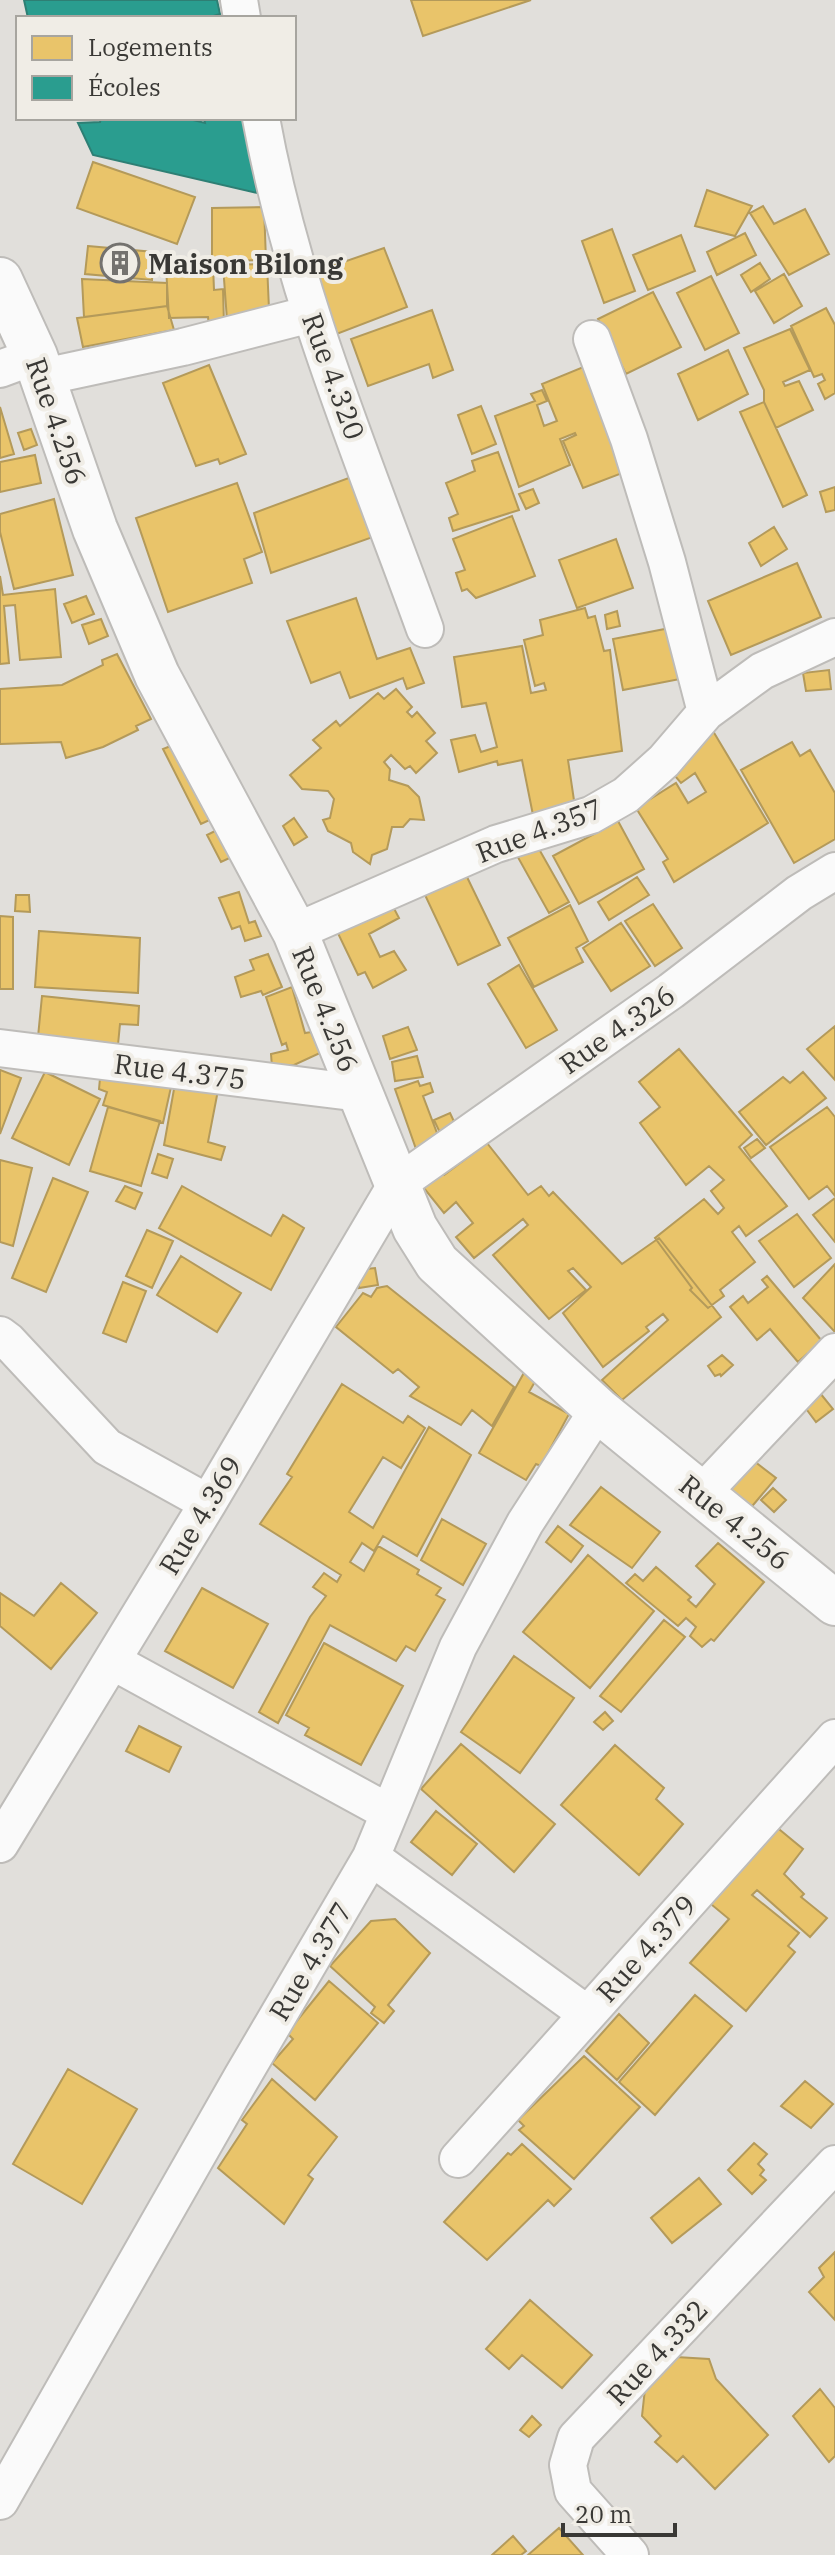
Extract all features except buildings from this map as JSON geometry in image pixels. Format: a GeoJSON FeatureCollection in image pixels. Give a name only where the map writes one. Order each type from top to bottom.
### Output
{"type":"FeatureCollection","features":[{"type":"Feature","properties":{"kind":"street","name":"Rue 4.320"},"geometry":{"type":"LineString","coordinates":[[261,120],[272,178],[311,314],[425,629]]}},
{"type":"Feature","properties":{"kind":"street","name":"Rue 4.256"},"geometry":{"type":"LineString","coordinates":[[0,280],[26,367],[157,675],[295,932],[396,1185],[415,1228],[437,1263],[598,1410],[835,1603]]}},
{"type":"Feature","properties":{"kind":"street"},"geometry":{"type":"LineString","coordinates":[[26,367],[183,347],[311,314]]}},
{"type":"Feature","properties":{"kind":"street"},"geometry":{"type":"LineString","coordinates":[[592,339],[646,493],[706,712]]}},
{"type":"Feature","properties":{"kind":"street","name":"Rue 4.357"},"geometry":{"type":"LineString","coordinates":[[295,932],[496,844],[591,815],[626,795],[664,761],[706,712],[762,671],[835,637]]}},
{"type":"Feature","properties":{"kind":"street","name":"Rue 4.326"},"geometry":{"type":"LineString","coordinates":[[396,1185],[671,991],[799,893],[835,871]]}},
{"type":"Feature","properties":{"kind":"street","name":"Rue 4.375"},"geometry":{"type":"LineString","coordinates":[[0,1048],[360,1093]]}},
{"type":"Feature","properties":{"kind":"street","name":"Rue 4.369"},"geometry":{"type":"LineString","coordinates":[[0,1844],[208,1503],[396,1185]]}},
{"type":"Feature","properties":{"kind":"street"},"geometry":{"type":"LineString","coordinates":[[0,1335],[107,1447],[208,1503]]}},
{"type":"Feature","properties":{"kind":"street"},"geometry":{"type":"LineString","coordinates":[[701,1494],[835,1352]]}},
{"type":"Feature","properties":{"kind":"street","name":"Rue 4.377"},"geometry":{"type":"LineString","coordinates":[[0,2501],[371,1857],[458,1647],[525,1523],[598,1410]]}},
{"type":"Feature","properties":{"kind":"street"},"geometry":{"type":"LineString","coordinates":[[112,1661],[388,1812]]}},
{"type":"Feature","properties":{"kind":"street","name":"Rue 4.379"},"geometry":{"type":"LineString","coordinates":[[458,2159],[835,1738]]}},
{"type":"Feature","properties":{"kind":"street"},"geometry":{"type":"LineString","coordinates":[[371,1857],[587,2014]]}},
{"type":"Feature","properties":{"kind":"street","name":"Rue 4.332"},"geometry":{"type":"LineString","coordinates":[[630,2555],[573,2491],[568,2465],[576,2438],[835,2164]]}},
{"type":"Feature","properties":{"kind":"place","name":"Maison Bilong"},"geometry":{"type":"Point","coordinates":[120,263]}}]}
